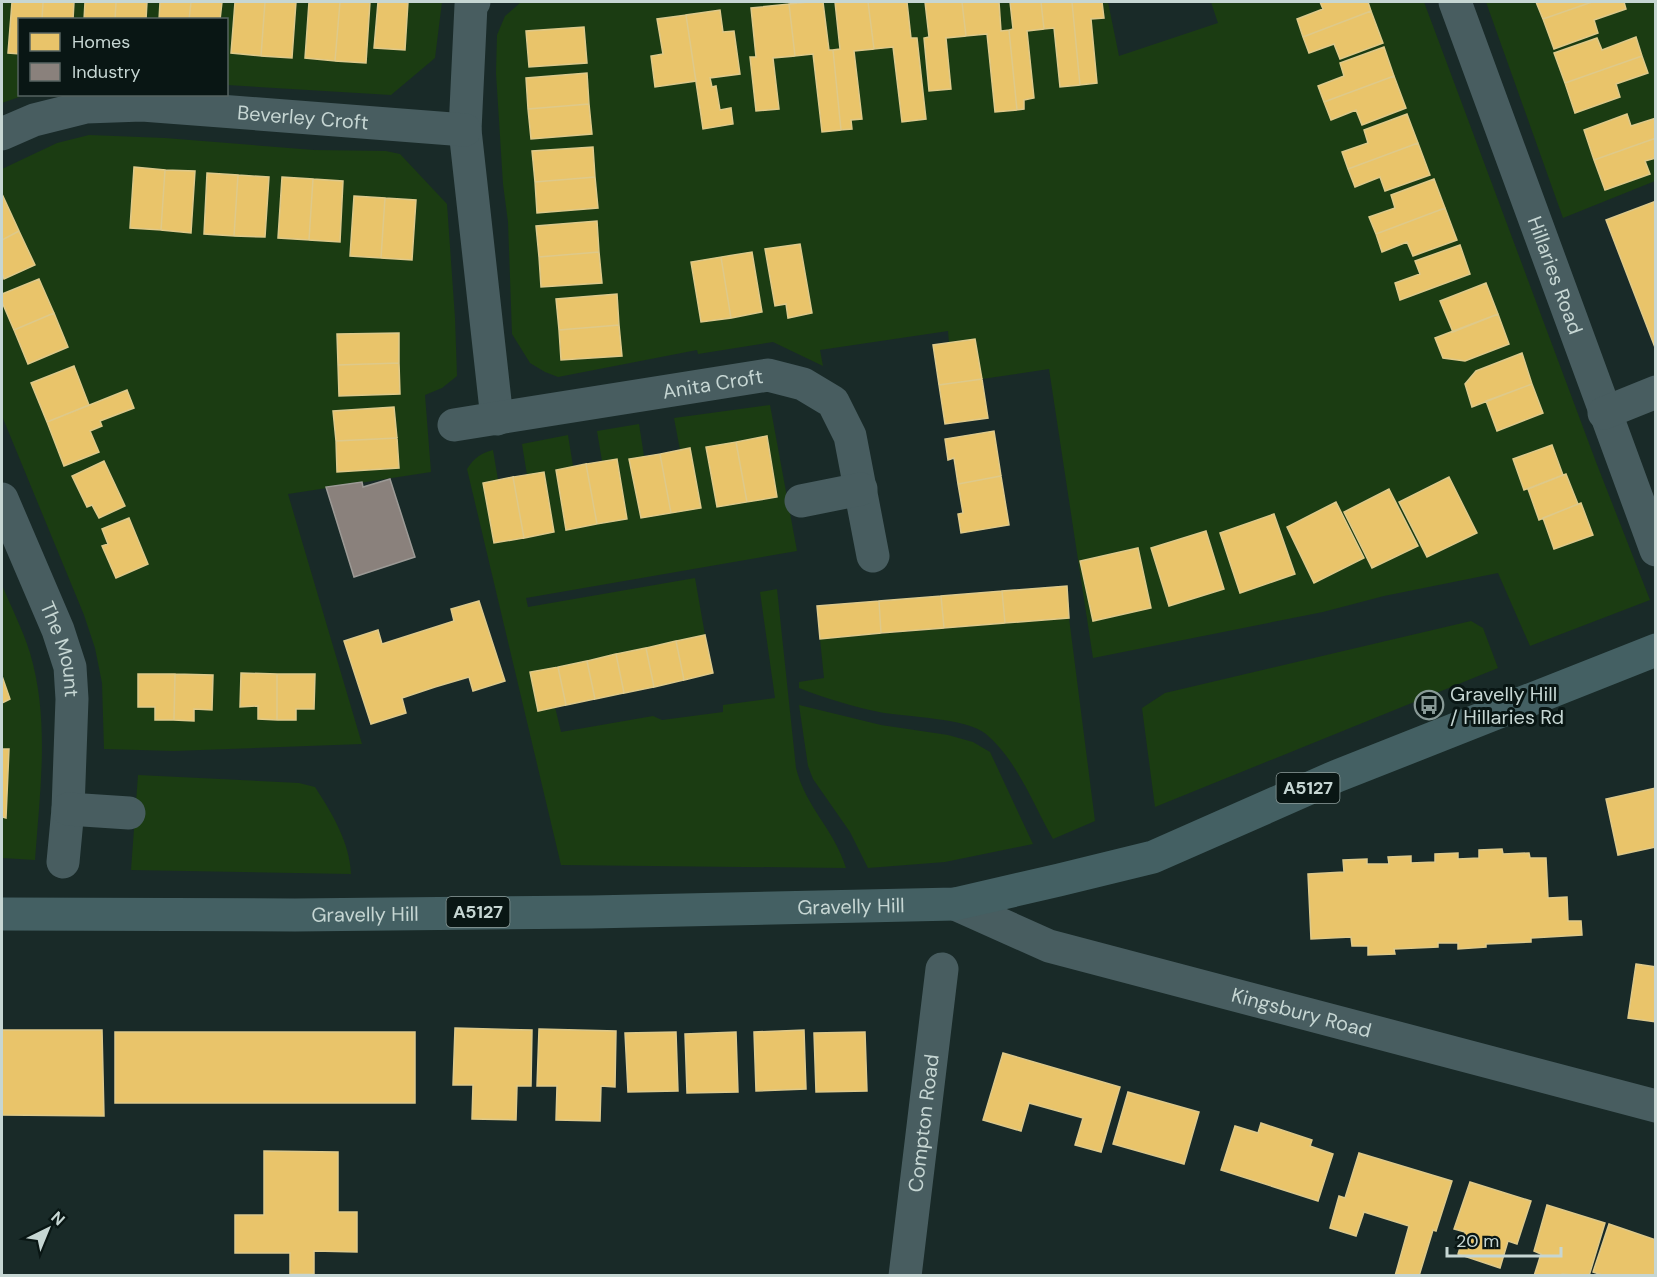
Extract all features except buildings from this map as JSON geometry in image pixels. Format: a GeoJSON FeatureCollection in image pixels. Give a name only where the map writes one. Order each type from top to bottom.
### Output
{"type":"FeatureCollection","features":[{"type":"Feature","properties":{"kind":"main road","name":"Gravelly Hill"},"geometry":{"type":"LineString","coordinates":[[2,914],[296,915],[591,912],[955,904],[1153,857],[1337,776],[1656,650]]}},
{"type":"Feature","properties":{"kind":"street"},"geometry":{"type":"LineString","coordinates":[[474,2],[471,5],[465,130],[497,419]]}},
{"type":"Feature","properties":{"kind":"street","name":"Hillaries Road"},"geometry":{"type":"LineString","coordinates":[[1455,2],[1604,413],[1656,549]]}},
{"type":"Feature","properties":{"kind":"street","name":"Beverley Croft"},"geometry":{"type":"LineString","coordinates":[[2,134],[34,120],[87,107],[142,105],[465,130]]}},
{"type":"Feature","properties":{"kind":"street","name":"Anita Croft"},"geometry":{"type":"LineString","coordinates":[[453,425],[768,375],[803,384],[833,402],[850,436],[873,556]]}},
{"type":"Feature","properties":{"kind":"street"},"geometry":{"type":"LineString","coordinates":[[1604,413],[1656,392]]}},
{"type":"Feature","properties":{"kind":"street"},"geometry":{"type":"LineString","coordinates":[[801,501],[861,489]]}},
{"type":"Feature","properties":{"kind":"street","name":"The Mount"},"geometry":{"type":"LineString","coordinates":[[2,499],[58,630],[70,667],[72,699],[68,809],[63,862]]}},
{"type":"Feature","properties":{"kind":"street"},"geometry":{"type":"LineString","coordinates":[[68,809],[129,813]]}},
{"type":"Feature","properties":{"kind":"street","name":"Kingsbury Road"},"geometry":{"type":"LineString","coordinates":[[955,904],[1049,946],[1656,1106]]}},
{"type":"Feature","properties":{"kind":"street","name":"Compton Road"},"geometry":{"type":"LineString","coordinates":[[905,1275],[942,969]]}},
{"type":"Feature","properties":{"kind":"green space"},"geometry":{"type":"Polygon","coordinates":[[[2,2],[442,2],[435,58],[391,95],[228,85],[228,18],[18,18],[18,96],[22,96],[2,103],[2,2]]]}},
{"type":"Feature","properties":{"kind":"green space"},"geometry":{"type":"Polygon","coordinates":[[[521,2],[1108,2],[1119,56],[1218,23],[1211,2],[1424,2],[1650,600],[1530,646],[1498,573],[1384,596],[1323,612],[1093,658],[1049,369],[982,379],[975,339],[949,343],[948,331],[820,350],[823,366],[773,342],[698,354],[697,350],[558,377],[545,372],[530,363],[512,334],[508,222],[503,184],[496,73],[497,35],[505,16],[521,2]]]}},
{"type":"Feature","properties":{"kind":"green space"},"geometry":{"type":"Polygon","coordinates":[[[1486,2],[1655,2],[1655,181],[1563,218],[1486,2]]]}},
{"type":"Feature","properties":{"kind":"green space"},"geometry":{"type":"Polygon","coordinates":[[[89,135],[165,138],[314,150],[386,151],[400,154],[447,204],[457,376],[442,388],[425,395],[431,472],[288,494],[362,744],[174,751],[104,749],[102,683],[95,648],[84,615],[2,416],[2,169],[57,143],[89,135]],[[385,198],[381,258],[412,260],[415,200],[385,198]]]}},
{"type":"Feature","properties":{"kind":"green space"},"geometry":{"type":"Polygon","coordinates":[[[770,405],[797,551],[526,598],[528,607],[695,578],[705,635],[530,673],[538,711],[555,707],[561,732],[653,716],[662,720],[723,712],[723,705],[775,698],[760,592],[777,589],[796,768],[806,795],[835,842],[846,868],[561,865],[467,469],[478,457],[493,450],[498,480],[483,483],[494,543],[554,532],[544,472],[527,475],[522,444],[568,435],[573,466],[556,470],[566,529],[627,519],[617,459],[602,461],[597,431],[639,424],[644,456],[629,459],[641,518],[700,508],[690,448],[680,450],[674,418],[770,405]],[[736,442],[706,447],[747,502],[736,442]]]}},
{"type":"Feature","properties":{"kind":"green space"},"geometry":{"type":"Polygon","coordinates":[[[2,585],[30,653],[40,704],[42,756],[35,860],[2,858],[2,585]]]}},
{"type":"Feature","properties":{"kind":"green space"},"geometry":{"type":"Polygon","coordinates":[[[1069,618],[1095,821],[1053,839],[1016,769],[986,734],[951,721],[869,710],[799,688],[799,682],[824,678],[820,639],[1069,618]]]}},
{"type":"Feature","properties":{"kind":"green space"},"geometry":{"type":"Polygon","coordinates":[[[1471,621],[1483,628],[1498,668],[1155,807],[1142,708],[1165,693],[1471,621]]]}},
{"type":"Feature","properties":{"kind":"green space"},"geometry":{"type":"Polygon","coordinates":[[[799,705],[881,725],[948,735],[973,742],[990,752],[1033,844],[945,862],[868,868],[850,832],[813,779],[808,766],[799,705]]]}},
{"type":"Feature","properties":{"kind":"green space"},"geometry":{"type":"Polygon","coordinates":[[[138,775],[299,783],[315,787],[344,840],[351,874],[131,870],[138,775]]]}},
{"type":"Feature","properties":{"kind":"place","name":"Gravelly Hill / Hillaries Rd"},"geometry":{"type":"Point","coordinates":[1429,705]}}]}
